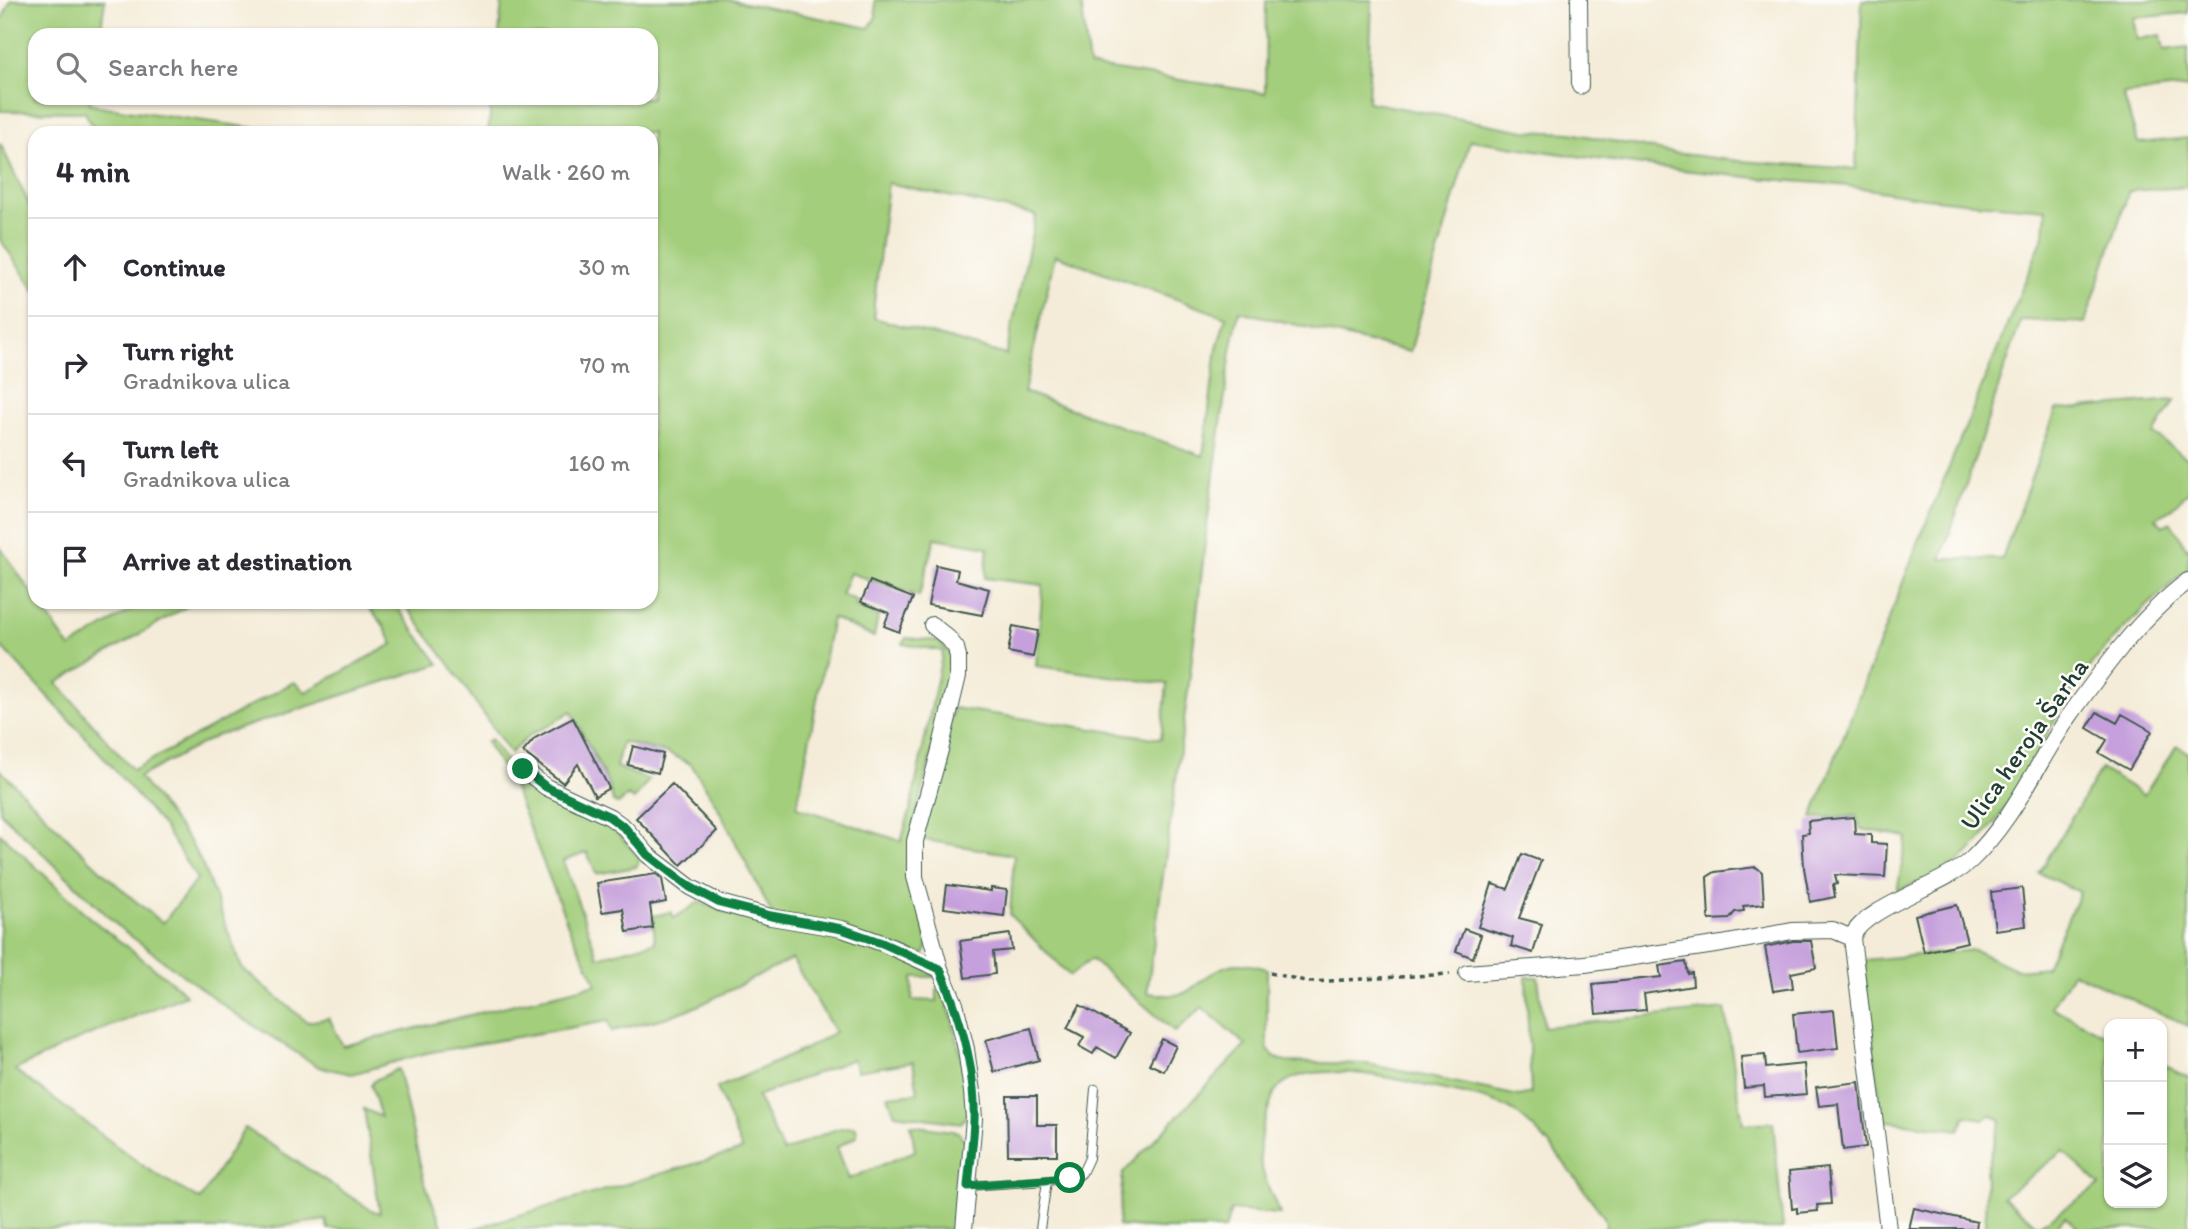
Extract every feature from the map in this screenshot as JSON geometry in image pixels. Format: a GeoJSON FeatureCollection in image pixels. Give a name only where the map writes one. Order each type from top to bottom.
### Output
{"type":"FeatureCollection","features":[{"type":"Feature","properties":{"kind":"street"},"geometry":{"type":"LineString","coordinates":[[1579,0],[1580,86]]}},
{"type":"Feature","properties":{"kind":"street","name":"Ulica heroja Šarha"},"geometry":{"type":"LineString","coordinates":[[1852,938],[1854,929],[1867,918],[1949,876],[1987,844],[2012,813],[2066,722],[2132,633],[2188,581]]}},
{"type":"Feature","properties":{"kind":"street"},"geometry":{"type":"LineString","coordinates":[[932,625],[948,638],[958,657],[953,702],[915,841],[915,877],[940,969],[955,1004],[966,1049],[972,1092],[974,1119],[964,1229]]}},
{"type":"Feature","properties":{"kind":"street"},"geometry":{"type":"LineString","coordinates":[[523,769],[546,787],[610,817],[625,828],[648,855],[690,887],[720,903],[842,929],[882,943],[940,969]]}},
{"type":"Feature","properties":{"kind":"street"},"geometry":{"type":"LineString","coordinates":[[1466,973],[1585,964],[1792,931],[1833,930],[1852,938],[1888,1229]]}},
{"type":"Feature","properties":{"kind":"lane"},"geometry":{"type":"LineString","coordinates":[[968,1186],[1077,1177],[1087,1166],[1095,1089]]}},
{"type":"Feature","properties":{"kind":"lane"},"geometry":{"type":"LineString","coordinates":[[1040,1229],[1047,1181]]}},
{"type":"Feature","properties":{"kind":"path"},"geometry":{"type":"LineString","coordinates":[[1270,973],[1310,982],[1466,973]]}},
{"type":"Feature","properties":{"kind":"green space"},"geometry":{"type":"Polygon","coordinates":[[[11,0],[105,0],[101,28],[28,28],[28,105],[96,105],[240,126],[92,126],[85,112],[0,111],[0,24],[11,0]]]}},
{"type":"Feature","properties":{"kind":"green space"},"geometry":{"type":"Polygon","coordinates":[[[502,0],[730,0],[869,28],[876,17],[875,0],[1081,0],[1089,66],[1265,93],[1266,0],[1372,0],[1368,102],[1525,131],[1571,133],[1674,153],[1739,161],[1856,169],[1862,0],[2188,0],[2188,13],[2133,18],[2137,39],[2161,35],[2164,50],[2188,47],[2188,87],[2123,94],[2138,143],[2188,138],[2188,187],[2129,191],[2085,323],[2021,320],[1941,559],[2002,559],[2056,410],[2175,400],[2154,434],[2188,459],[2188,492],[2169,511],[2155,518],[2163,526],[2171,522],[2186,548],[2188,547],[2188,569],[2131,622],[2080,680],[2013,796],[1982,839],[1948,869],[1897,891],[1907,837],[1861,829],[1856,816],[1812,818],[1918,543],[2044,235],[2046,209],[1951,201],[1832,184],[1688,171],[1470,140],[1410,352],[1239,311],[1207,525],[1189,684],[1147,993],[1184,993],[1217,970],[1231,965],[1247,964],[1267,969],[1267,1048],[1274,1057],[1285,1062],[1368,1064],[1519,1096],[1531,1093],[1526,977],[1538,977],[1544,1027],[1725,1009],[1743,1124],[1773,1122],[1783,1229],[1605,1229],[1603,1215],[1561,1160],[1538,1133],[1513,1111],[1482,1099],[1392,1078],[1348,1072],[1307,1074],[1290,1080],[1277,1089],[1272,1097],[1262,1128],[1260,1154],[1264,1176],[1280,1214],[1231,1210],[1225,1229],[1118,1226],[1123,1173],[1246,1045],[1202,1007],[1175,1032],[1091,959],[1070,976],[1010,915],[1014,855],[919,839],[954,708],[1161,739],[1167,684],[1036,666],[1043,585],[985,578],[988,547],[935,538],[919,596],[850,573],[841,594],[858,601],[855,607],[878,616],[874,637],[832,618],[797,807],[901,841],[910,811],[943,651],[903,644],[906,638],[939,641],[951,655],[953,667],[910,841],[928,946],[924,955],[772,914],[717,806],[691,764],[668,753],[622,742],[616,767],[649,780],[634,800],[628,796],[618,804],[613,802],[609,785],[571,711],[531,734],[510,753],[408,609],[658,609],[658,126],[489,126],[491,105],[658,105],[658,28],[500,28],[502,0]],[[888,183],[874,318],[1006,355],[1036,215],[888,183]],[[1055,255],[1024,392],[1203,456],[1217,348],[1226,317],[1055,255]]]}},
{"type":"Feature","properties":{"kind":"green space"},"geometry":{"type":"Polygon","coordinates":[[[0,143],[28,202],[28,281],[0,239],[0,143]]]}},
{"type":"Feature","properties":{"kind":"green space"},"geometry":{"type":"Polygon","coordinates":[[[0,547],[28,588],[28,609],[43,609],[70,648],[133,609],[182,609],[57,683],[133,770],[294,682],[306,692],[393,644],[382,623],[370,609],[398,609],[439,664],[216,736],[139,777],[190,842],[203,866],[242,968],[307,1022],[329,1018],[343,1046],[597,984],[570,930],[513,786],[486,742],[490,739],[518,777],[573,811],[611,825],[640,859],[636,867],[596,874],[587,852],[563,861],[598,957],[655,942],[653,916],[671,912],[674,918],[699,902],[725,912],[827,929],[918,965],[936,977],[913,977],[912,1000],[937,1001],[937,988],[941,988],[947,1003],[960,1049],[969,1112],[961,1123],[895,1114],[888,1096],[918,1093],[913,1062],[857,1071],[853,1059],[757,1096],[783,1152],[829,1132],[856,1127],[857,1136],[837,1147],[849,1179],[915,1151],[911,1125],[958,1132],[966,1142],[957,1229],[472,1229],[742,1150],[717,1088],[803,1050],[835,1032],[792,959],[698,1006],[612,1031],[608,1021],[426,1053],[352,1074],[319,1067],[234,1013],[120,928],[0,812],[0,770],[99,869],[163,923],[197,879],[163,826],[101,754],[0,645],[0,547]]]}},
{"type":"Feature","properties":{"kind":"green space"},"geometry":{"type":"Polygon","coordinates":[[[2177,745],[2188,753],[2188,1026],[2073,972],[2051,1007],[2104,1034],[2104,1208],[2167,1208],[2167,1066],[2188,1077],[2188,1229],[2079,1229],[2065,1217],[2054,1229],[1985,1229],[1986,1172],[2001,1120],[1990,1114],[1984,1119],[1965,1116],[1959,1130],[1882,1120],[1865,980],[1865,960],[1974,950],[2017,970],[2046,967],[2080,892],[2039,873],[2101,769],[2144,795],[2177,745]],[[2063,1151],[2003,1197],[2038,1226],[2100,1185],[2063,1151]]]}},
{"type":"Feature","properties":{"kind":"green space"},"geometry":{"type":"Polygon","coordinates":[[[0,833],[90,918],[186,995],[77,1040],[15,1070],[146,1168],[200,1200],[245,1128],[371,1210],[380,1213],[364,1109],[381,1117],[371,1085],[375,1080],[398,1069],[424,1181],[443,1229],[328,1229],[326,1220],[261,1229],[0,1229],[0,833]]]}},
{"type":"Feature","properties":{"kind":"building"},"geometry":{"type":"Polygon","coordinates":[[[936,565],[958,570],[956,580],[989,589],[982,615],[928,605],[936,565]]]}},
{"type":"Feature","properties":{"kind":"building"},"geometry":{"type":"Polygon","coordinates":[[[870,581],[913,598],[899,632],[884,626],[889,613],[861,602],[870,581]]]}},
{"type":"Feature","properties":{"kind":"building"},"geometry":{"type":"Polygon","coordinates":[[[1013,626],[1038,631],[1033,657],[1008,652],[1013,626]]]}},
{"type":"Feature","properties":{"kind":"building"},"geometry":{"type":"Polygon","coordinates":[[[2097,712],[2117,723],[2122,714],[2152,731],[2129,770],[2099,753],[2107,740],[2087,728],[2097,712]]]}},
{"type":"Feature","properties":{"kind":"building"},"geometry":{"type":"Polygon","coordinates":[[[573,718],[609,788],[595,796],[578,764],[563,783],[523,752],[535,738],[573,718]]]}},
{"type":"Feature","properties":{"kind":"building"},"geometry":{"type":"Polygon","coordinates":[[[633,746],[663,754],[658,773],[628,765],[633,746]]]}},
{"type":"Feature","properties":{"kind":"building"},"geometry":{"type":"Polygon","coordinates":[[[672,784],[717,831],[681,865],[636,818],[672,784]]]}},
{"type":"Feature","properties":{"kind":"building"},"geometry":{"type":"Polygon","coordinates":[[[1854,817],[1855,834],[1871,835],[1871,843],[1887,844],[1885,877],[1835,875],[1835,897],[1810,902],[1802,834],[1809,833],[1808,821],[1854,817]]]}},
{"type":"Feature","properties":{"kind":"building"},"geometry":{"type":"Polygon","coordinates":[[[1522,854],[1541,861],[1519,918],[1542,924],[1533,953],[1511,946],[1513,938],[1478,927],[1492,884],[1508,889],[1522,854]]]}},
{"type":"Feature","properties":{"kind":"building"},"geometry":{"type":"Polygon","coordinates":[[[1756,867],[1762,872],[1764,904],[1743,906],[1744,911],[1735,912],[1729,919],[1709,920],[1707,877],[1715,872],[1756,867]]]}},
{"type":"Feature","properties":{"kind":"building"},"geometry":{"type":"Polygon","coordinates":[[[656,874],[662,879],[666,902],[650,905],[653,928],[627,932],[623,909],[602,912],[597,883],[656,874]]]}},
{"type":"Feature","properties":{"kind":"building"},"geometry":{"type":"Polygon","coordinates":[[[947,885],[991,891],[991,888],[1007,890],[1004,916],[944,908],[947,885]]]}},
{"type":"Feature","properties":{"kind":"building"},"geometry":{"type":"Polygon","coordinates":[[[2022,888],[2026,926],[1995,930],[1991,892],[2022,888]]]}},
{"type":"Feature","properties":{"kind":"building"},"geometry":{"type":"Polygon","coordinates":[[[1957,905],[1967,942],[1924,952],[1915,915],[1957,905]]]}},
{"type":"Feature","properties":{"kind":"building"},"geometry":{"type":"Polygon","coordinates":[[[1464,929],[1481,935],[1473,958],[1456,951],[1464,929]]]}},
{"type":"Feature","properties":{"kind":"building"},"geometry":{"type":"Polygon","coordinates":[[[1010,934],[1012,950],[993,952],[995,974],[965,978],[960,941],[1010,934]]]}},
{"type":"Feature","properties":{"kind":"building"},"geometry":{"type":"Polygon","coordinates":[[[1793,941],[1811,941],[1816,968],[1791,973],[1793,988],[1773,991],[1765,947],[1793,941]]]}},
{"type":"Feature","properties":{"kind":"building"},"geometry":{"type":"Polygon","coordinates":[[[1686,962],[1688,974],[1692,973],[1693,986],[1644,994],[1646,1010],[1596,1014],[1593,984],[1661,977],[1659,966],[1686,962]]]}},
{"type":"Feature","properties":{"kind":"building"},"geometry":{"type":"Polygon","coordinates":[[[1080,1005],[1130,1033],[1116,1058],[1097,1047],[1093,1054],[1079,1046],[1084,1037],[1067,1028],[1080,1005]]]}},
{"type":"Feature","properties":{"kind":"building"},"geometry":{"type":"Polygon","coordinates":[[[1834,1010],[1838,1048],[1797,1053],[1793,1014],[1834,1010]]]}},
{"type":"Feature","properties":{"kind":"building"},"geometry":{"type":"Polygon","coordinates":[[[1031,1028],[1039,1060],[994,1072],[986,1040],[1031,1028]]]}},
{"type":"Feature","properties":{"kind":"building"},"geometry":{"type":"Polygon","coordinates":[[[1162,1039],[1176,1046],[1164,1071],[1149,1064],[1162,1039]]]}},
{"type":"Feature","properties":{"kind":"building"},"geometry":{"type":"Polygon","coordinates":[[[1765,1055],[1766,1068],[1804,1064],[1807,1094],[1765,1097],[1764,1086],[1744,1088],[1741,1057],[1765,1055]]]}},
{"type":"Feature","properties":{"kind":"building"},"geometry":{"type":"Polygon","coordinates":[[[1859,1082],[1866,1147],[1843,1150],[1838,1104],[1819,1106],[1816,1087],[1859,1082]]]}},
{"type":"Feature","properties":{"kind":"building"},"geometry":{"type":"Polygon","coordinates":[[[1007,1096],[1037,1096],[1037,1125],[1057,1125],[1057,1155],[1008,1155],[1007,1096]]]}},
{"type":"Feature","properties":{"kind":"building"},"geometry":{"type":"Polygon","coordinates":[[[1828,1168],[1831,1204],[1817,1205],[1818,1211],[1797,1213],[1797,1208],[1792,1209],[1789,1172],[1828,1168]]]}},
{"type":"Feature","properties":{"kind":"building"},"geometry":{"type":"Polygon","coordinates":[[[1914,1208],[1977,1222],[1976,1229],[1909,1229],[1914,1208]]]}},
{"type":"Feature","properties":{"kind":"route"},"geometry":{"type":"LineString","coordinates":[[523,769],[546,787],[610,817],[625,828],[648,855],[690,887],[720,903],[842,929],[882,943],[940,969],[955,1004],[966,1049],[972,1092],[974,1119],[968,1186],[1070,1178]]}}]}
